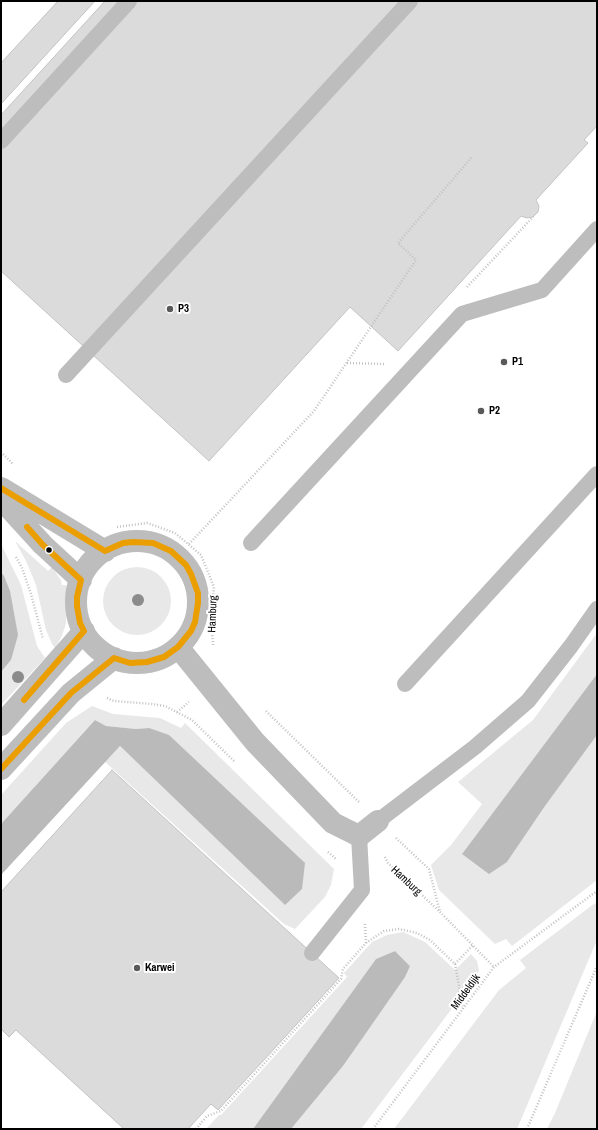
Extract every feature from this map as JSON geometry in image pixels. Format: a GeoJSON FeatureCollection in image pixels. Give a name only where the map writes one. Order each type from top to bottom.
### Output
{"type":"FeatureCollection","features":[{"type":"Feature","properties":{"kind":"street"},"geometry":{"type":"LineString","coordinates":[[1,488],[105,551]]}},
{"type":"Feature","properties":{"kind":"street"},"geometry":{"type":"LineString","coordinates":[[1,499],[43,545],[81,580]]}},
{"type":"Feature","properties":{"kind":"street"},"geometry":{"type":"LineString","coordinates":[[123,543],[153,543],[171,552],[186,565],[198,593],[195,622],[185,640],[164,657],[147,662],[130,663],[114,658],[96,647],[84,631],[80,623],[76,597],[81,580],[90,563],[105,551],[123,543]]}},
{"type":"Feature","properties":{"kind":"street"},"geometry":{"type":"LineString","coordinates":[[1,725],[84,631]]}},
{"type":"Feature","properties":{"kind":"street"},"geometry":{"type":"LineString","coordinates":[[178,647],[255,742],[333,823],[359,836],[378,821]]}},
{"type":"Feature","properties":{"kind":"street"},"geometry":{"type":"LineString","coordinates":[[1,769],[79,686],[114,658]]}},
{"type":"Feature","properties":{"kind":"lane"},"geometry":{"type":"LineString","coordinates":[[1,141],[129,1]]}},
{"type":"Feature","properties":{"kind":"lane"},"geometry":{"type":"LineString","coordinates":[[66,375],[410,1]]}},
{"type":"Feature","properties":{"kind":"lane"},"geometry":{"type":"LineString","coordinates":[[250,543],[462,314],[542,290],[597,229]]}},
{"type":"Feature","properties":{"kind":"lane"},"geometry":{"type":"LineString","coordinates":[[405,684],[597,474]]}},
{"type":"Feature","properties":{"kind":"lane"},"geometry":{"type":"LineString","coordinates":[[378,821],[475,747],[528,701],[571,646],[597,609]]}},
{"type":"Feature","properties":{"kind":"lane"},"geometry":{"type":"LineString","coordinates":[[312,953],[362,890],[359,836]]}},
{"type":"Feature","properties":{"kind":"path"},"geometry":{"type":"LineString","coordinates":[[189,544],[314,411],[416,260],[398,243],[472,157]]}},
{"type":"Feature","properties":{"kind":"path"},"geometry":{"type":"LineString","coordinates":[[1,452],[18,469]]}},
{"type":"Feature","properties":{"kind":"path","name":"Hamburg"},"geometry":{"type":"LineString","coordinates":[[116,527],[147,523],[175,533],[201,555],[214,587],[210,617],[212,644],[217,650]]}},
{"type":"Feature","properties":{"kind":"path"},"geometry":{"type":"LineString","coordinates":[[15,556],[22,568],[31,594],[44,643],[56,663]]}},
{"type":"Feature","properties":{"kind":"path"},"geometry":{"type":"LineString","coordinates":[[79,686],[114,701],[165,706],[177,712]]}},
{"type":"Feature","properties":{"kind":"path","name":"Hamburg"},"geometry":{"type":"LineString","coordinates":[[265,710],[429,869],[440,912]]}},
{"type":"Feature","properties":{"kind":"path","name":"Hamburg"},"geometry":{"type":"LineString","coordinates":[[378,821],[379,844],[388,864],[440,912],[494,967]]}},
{"type":"Feature","properties":{"kind":"path","name":"Middeldijk"},"geometry":{"type":"LineString","coordinates":[[373,1129],[494,967],[597,890]]}},
{"type":"Feature","properties":{"kind":"path"},"geometry":{"type":"LineString","coordinates":[[196,1129],[207,1116],[221,1111],[341,979],[343,969],[366,943],[384,931],[399,929],[418,933],[430,940],[455,964],[463,1009]]}},
{"type":"Feature","properties":{"kind":"path"},"geometry":{"type":"LineString","coordinates":[[455,964],[473,945]]}},
{"type":"Feature","properties":{"kind":"path"},"geometry":{"type":"LineString","coordinates":[[527,1129],[597,966]]}},
{"type":"Feature","properties":{"kind":"shaded area"},"geometry":{"type":"Polygon","coordinates":[[[15,541],[48,571],[54,565],[54,570],[61,580],[62,585],[66,585],[66,623],[62,636],[55,648],[46,630],[36,585],[26,561],[15,541]]]}},
{"type":"Feature","properties":{"kind":"shaded area"},"geometry":{"type":"Polygon","coordinates":[[[1,544],[21,585],[37,646],[45,658],[1,705],[1,672],[11,660],[4,576],[1,572],[1,544]]]}},
{"type":"Feature","properties":{"kind":"shaded area"},"geometry":{"type":"Polygon","coordinates":[[[137,567],[150,570],[161,577],[168,588],[171,601],[168,614],[161,625],[150,632],[137,635],[124,632],[113,625],[106,614],[103,601],[106,588],[113,577],[124,570],[137,567]]]}},
{"type":"Feature","properties":{"kind":"shaded area"},"geometry":{"type":"Polygon","coordinates":[[[1,572],[10,591],[18,635],[11,660],[1,672],[1,572]]]}},
{"type":"Feature","properties":{"kind":"shaded area"},"geometry":{"type":"Polygon","coordinates":[[[597,633],[597,674],[462,854],[507,862],[545,806],[597,735],[597,880],[512,946],[506,939],[495,944],[439,890],[431,865],[451,845],[482,804],[458,782],[533,720],[597,633]]]}},
{"type":"Feature","properties":{"kind":"shaded area"},"geometry":{"type":"Polygon","coordinates":[[[597,674],[597,735],[545,806],[507,862],[489,874],[462,854],[597,674]]]}},
{"type":"Feature","properties":{"kind":"shaded area"},"geometry":{"type":"Polygon","coordinates":[[[92,706],[113,714],[160,718],[181,728],[185,723],[334,869],[331,885],[325,897],[295,929],[284,924],[105,762],[120,746],[285,905],[149,728],[136,729],[106,726],[95,720],[1,824],[1,795],[66,723],[92,706]]]}},
{"type":"Feature","properties":{"kind":"shaded area"},"geometry":{"type":"Polygon","coordinates":[[[95,720],[106,726],[136,729],[149,728],[169,735],[305,863],[302,889],[285,905],[120,746],[1,875],[1,824],[95,720]]]}},
{"type":"Feature","properties":{"kind":"shaded area"},"geometry":{"type":"Polygon","coordinates":[[[595,903],[597,906],[597,940],[517,1129],[394,1129],[499,990],[526,968],[520,960],[595,903]]]}},
{"type":"Feature","properties":{"kind":"shaded area"},"geometry":{"type":"Polygon","coordinates":[[[403,932],[425,942],[455,970],[471,954],[477,961],[479,970],[475,978],[361,1129],[291,1129],[343,1066],[410,966],[395,951],[376,959],[253,1129],[206,1129],[219,1115],[221,1115],[347,977],[344,973],[372,942],[387,935],[403,932]]]}},
{"type":"Feature","properties":{"kind":"shaded area"},"geometry":{"type":"Polygon","coordinates":[[[395,951],[410,966],[405,977],[343,1066],[291,1129],[253,1129],[376,959],[395,951]]]}},
{"type":"Feature","properties":{"kind":"shaded area"},"geometry":{"type":"Polygon","coordinates":[[[597,1011],[597,1129],[547,1129],[555,1113],[597,1011]]]}},
{"type":"Feature","properties":{"kind":"building"},"geometry":{"type":"Polygon","coordinates":[[[58,1],[95,1],[1,104],[1,63],[58,1]]]}},
{"type":"Feature","properties":{"kind":"building","name":"P3"},"geometry":{"type":"Polygon","coordinates":[[[105,1],[597,1],[597,126],[584,140],[588,143],[536,200],[539,206],[538,212],[533,217],[527,218],[521,216],[398,351],[350,307],[209,461],[1,271],[1,115],[105,1]]]}},
{"type":"Feature","properties":{"kind":"building"},"geometry":{"type":"Polygon","coordinates":[[[112,770],[339,978],[218,1110],[211,1104],[188,1129],[124,1129],[16,1030],[9,1037],[1,1029],[1,892],[112,770]]]}},
{"type":"Feature","properties":{"kind":"transit line"},"geometry":{"type":"LineString","coordinates":[[1,488],[105,551],[123,543],[133,542],[153,543],[171,551],[186,565],[198,593],[195,622],[191,631],[178,647],[164,657],[147,662],[130,663],[114,658],[71,693],[1,769]]}},
{"type":"Feature","properties":{"kind":"transit line"},"geometry":{"type":"LineString","coordinates":[[24,700],[84,631],[80,623],[77,606],[77,597],[81,580],[43,545],[27,527]]}},
{"type":"Feature","properties":{"kind":"place","name":"P3"},"geometry":{"type":"Point","coordinates":[170,309]}},
{"type":"Feature","properties":{"kind":"place","name":"P1"},"geometry":{"type":"Point","coordinates":[504,362]}},
{"type":"Feature","properties":{"kind":"place","name":"P2"},"geometry":{"type":"Point","coordinates":[481,411]}},
{"type":"Feature","properties":{"kind":"place","name":"Karwei"},"geometry":{"type":"Point","coordinates":[137,968]}}]}
